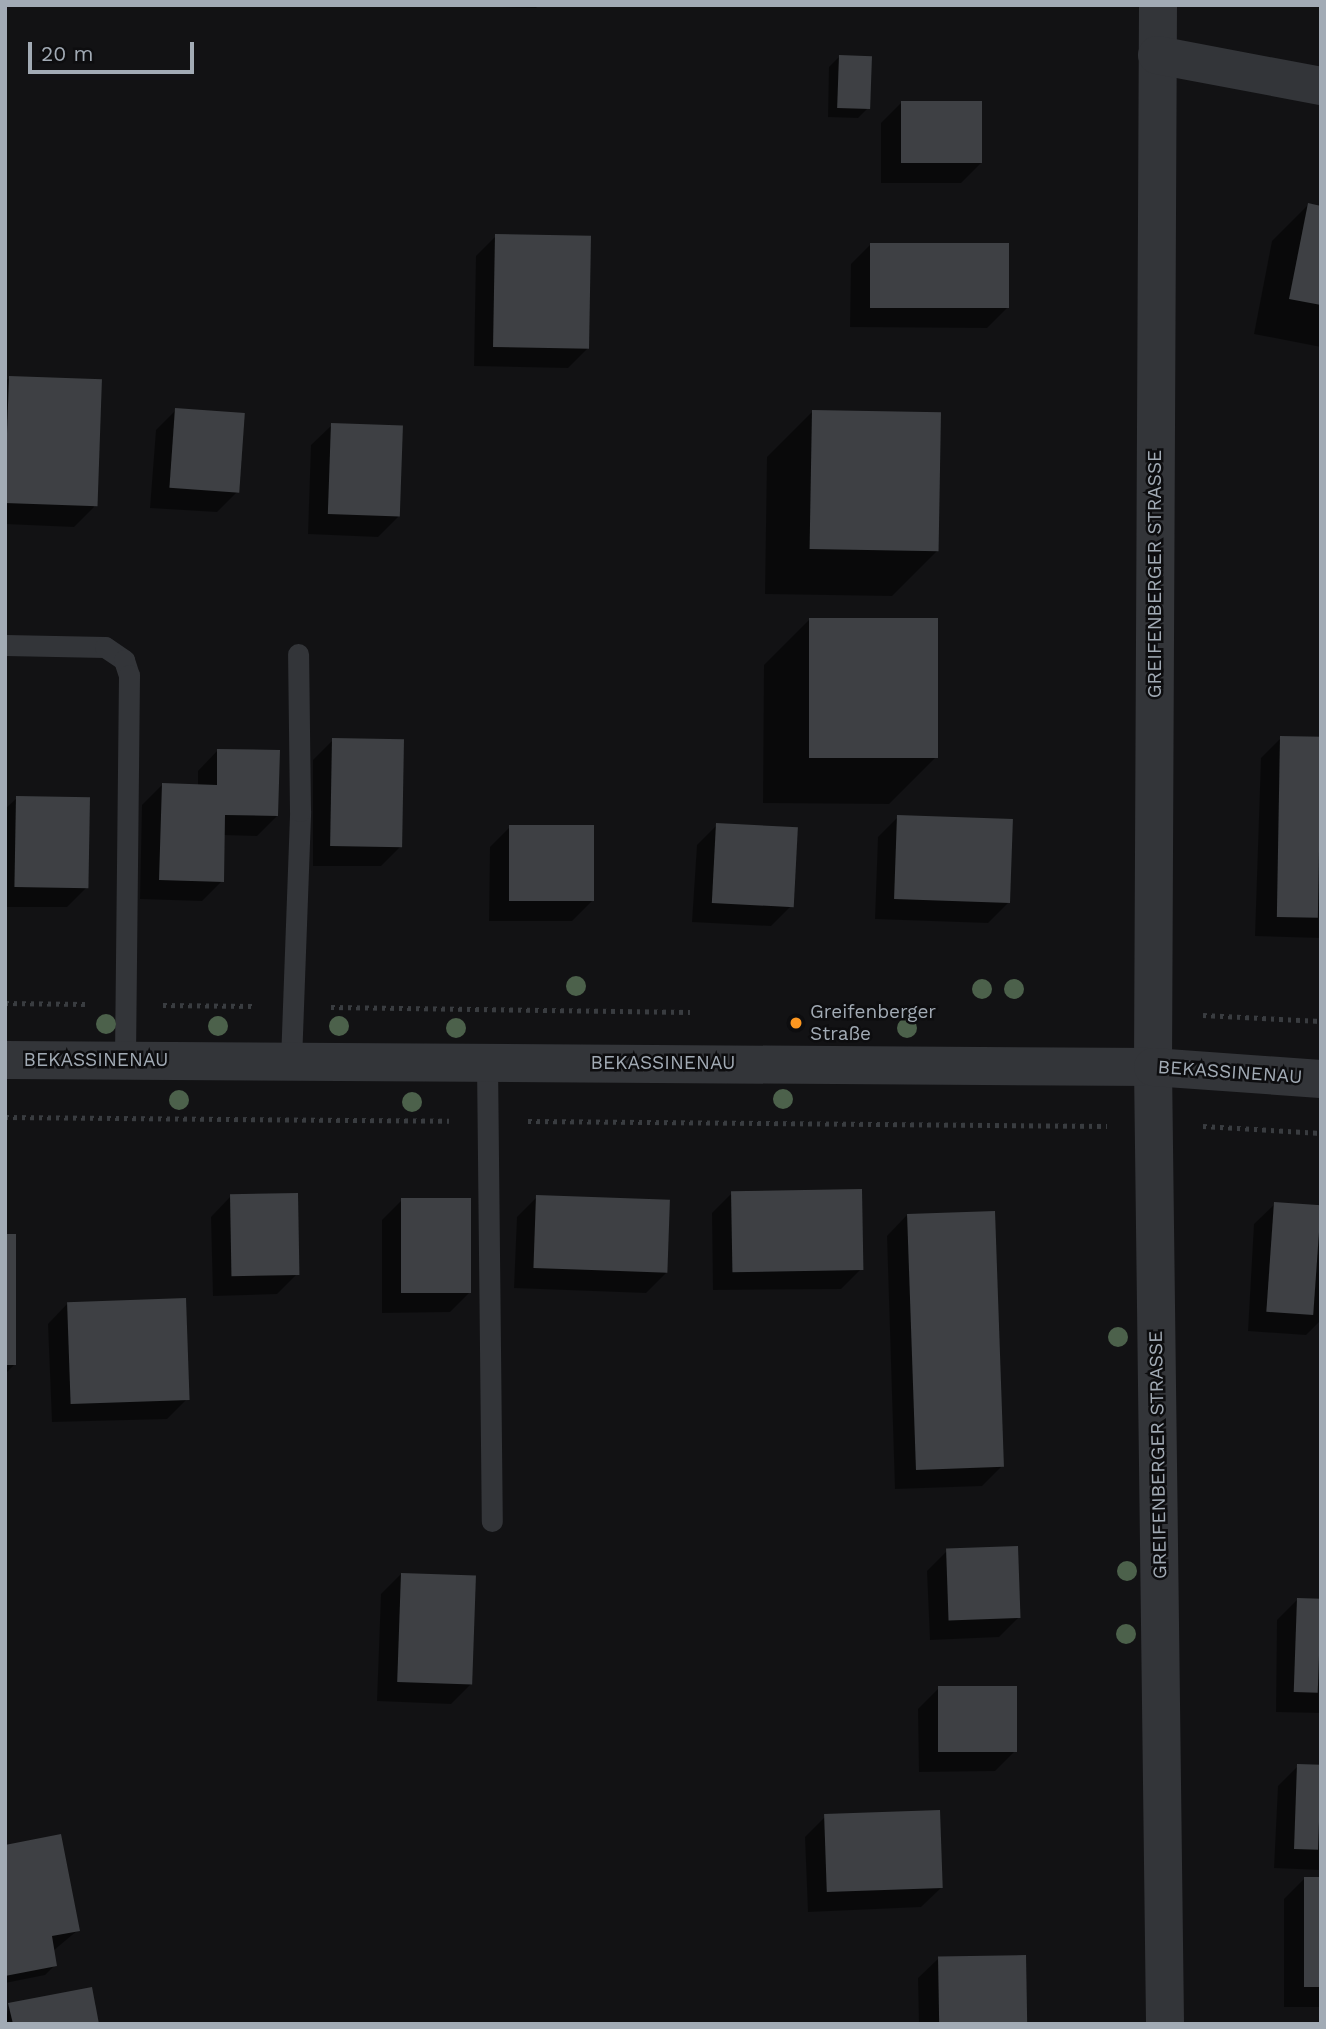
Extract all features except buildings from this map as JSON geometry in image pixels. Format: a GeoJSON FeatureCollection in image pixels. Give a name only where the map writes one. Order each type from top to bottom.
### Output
{"type":"FeatureCollection","features":[{"type":"Feature","properties":{"kind":"street","name":"GREIFENBERGER STRASSE"},"geometry":{"type":"LineString","coordinates":[[1158,5],[1153,1126],[1165,2024]]}},
{"type":"Feature","properties":{"kind":"street"},"geometry":{"type":"LineString","coordinates":[[1157,55],[1321,86]]}},
{"type":"Feature","properties":{"kind":"street","name":"BEKASSINENAU"},"geometry":{"type":"LineString","coordinates":[[5,1060],[1153,1067],[1321,1079]]}},
{"type":"Feature","properties":{"kind":"lane"},"geometry":{"type":"LineString","coordinates":[[5,645],[105,647],[124,660],[129,675],[125,1060]]}},
{"type":"Feature","properties":{"kind":"lane"},"geometry":{"type":"LineString","coordinates":[[291,1061],[300,811],[299,654]]}},
{"type":"Feature","properties":{"kind":"lane"},"geometry":{"type":"LineString","coordinates":[[487,1062],[492,1521]]}},
{"type":"Feature","properties":{"kind":"path"},"geometry":{"type":"LineString","coordinates":[[5,1003],[698,1012]]}},
{"type":"Feature","properties":{"kind":"path"},"geometry":{"type":"LineString","coordinates":[[1153,1015],[1321,1021]]}},
{"type":"Feature","properties":{"kind":"path"},"geometry":{"type":"LineString","coordinates":[[5,1116],[1153,1126],[1321,1133]]}},
{"type":"Feature","properties":{"kind":"place","name":"Greifenberger Straße"},"geometry":{"type":"Point","coordinates":[796,1023]}}]}
